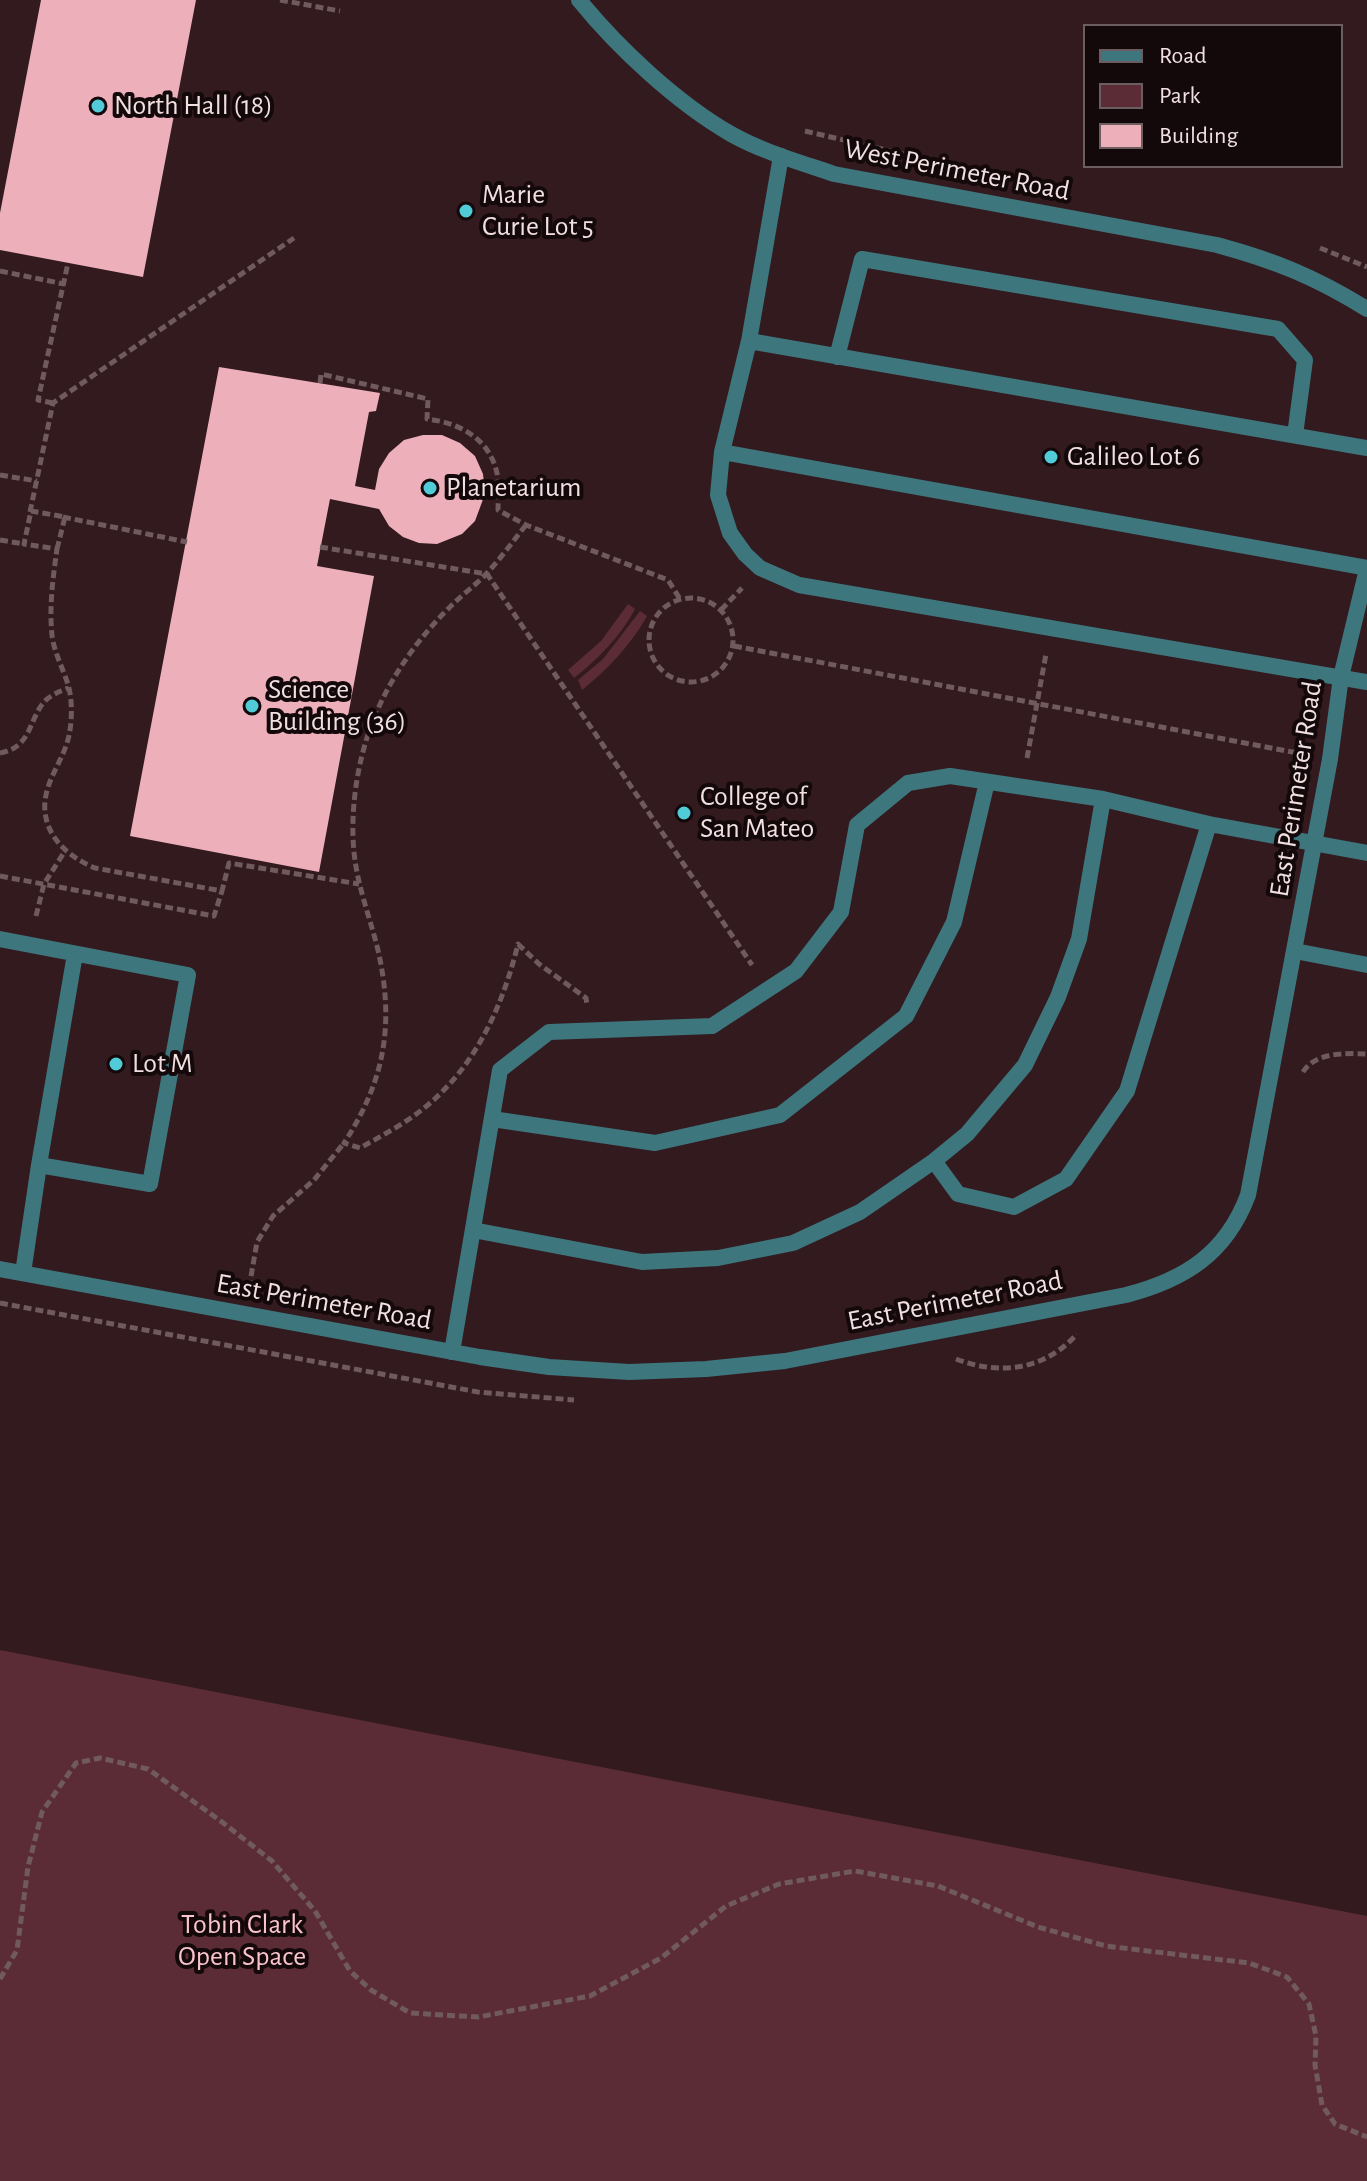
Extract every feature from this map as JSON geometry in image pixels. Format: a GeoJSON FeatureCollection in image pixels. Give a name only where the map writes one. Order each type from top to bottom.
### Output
{"type":"FeatureCollection","features":[{"type":"Feature","properties":{"kind":"street","name":"West Perimeter Road"},"geometry":{"type":"LineString","coordinates":[[579,0],[629,53],[680,97],[730,133],[781,156],[834,174],[1217,245],[1268,259],[1322,281],[1367,309]]}},
{"type":"Feature","properties":{"kind":"street"},"geometry":{"type":"LineString","coordinates":[[781,156],[749,341],[722,452],[718,495],[730,533],[760,568],[799,585],[1367,682]]}},
{"type":"Feature","properties":{"kind":"street"},"geometry":{"type":"LineString","coordinates":[[837,357],[862,259],[1278,329],[1305,360],[1295,435]]}},
{"type":"Feature","properties":{"kind":"street"},"geometry":{"type":"LineString","coordinates":[[749,341],[1367,448]]}},
{"type":"Feature","properties":{"kind":"street"},"geometry":{"type":"LineString","coordinates":[[722,452],[1367,569]]}},
{"type":"Feature","properties":{"kind":"street","name":"East Perimeter Road"},"geometry":{"type":"LineString","coordinates":[[0,1269],[452,1352],[549,1367],[629,1372],[706,1369],[785,1361],[1126,1295],[1169,1282],[1193,1268],[1215,1249],[1236,1222],[1248,1195],[1315,843],[1341,677],[1367,569]]}},
{"type":"Feature","properties":{"kind":"street"},"geometry":{"type":"LineString","coordinates":[[452,1352],[500,1070],[549,1032],[712,1026],[796,971],[841,912],[857,825],[908,783],[950,776],[1103,799],[1209,824],[1367,853]]}},
{"type":"Feature","properties":{"kind":"street"},"geometry":{"type":"LineString","coordinates":[[492,1119],[655,1143],[780,1115],[906,1016],[954,922],[987,782]]}},
{"type":"Feature","properties":{"kind":"street"},"geometry":{"type":"LineString","coordinates":[[473,1230],[642,1262],[718,1258],[793,1243],[860,1212],[967,1134],[1025,1065],[1058,997],[1079,939],[1103,799]]}},
{"type":"Feature","properties":{"kind":"street"},"geometry":{"type":"LineString","coordinates":[[934,1161],[958,1194],[1014,1207],[1066,1179],[1127,1091],[1209,824]]}},
{"type":"Feature","properties":{"kind":"street"},"geometry":{"type":"LineString","coordinates":[[0,939],[188,975],[150,1184],[39,1165]]}},
{"type":"Feature","properties":{"kind":"street"},"geometry":{"type":"LineString","coordinates":[[1295,951],[1367,965]]}},
{"type":"Feature","properties":{"kind":"street"},"geometry":{"type":"LineString","coordinates":[[23,1273],[75,954]]}},
{"type":"Feature","properties":{"kind":"path"},"geometry":{"type":"LineString","coordinates":[[280,0],[340,11]]}},
{"type":"Feature","properties":{"kind":"path"},"geometry":{"type":"LineString","coordinates":[[24,544],[53,403],[294,238]]}},
{"type":"Feature","properties":{"kind":"path"},"geometry":{"type":"LineString","coordinates":[[53,403],[38,400],[68,263]]}},
{"type":"Feature","properties":{"kind":"path"},"geometry":{"type":"LineString","coordinates":[[0,271],[64,284]]}},
{"type":"Feature","properties":{"kind":"path"},"geometry":{"type":"LineString","coordinates":[[320,383],[321,374],[428,399],[427,419],[451,422],[469,432],[487,450],[498,477],[498,510],[526,525],[668,580],[680,599]]}},
{"type":"Feature","properties":{"kind":"path"},"geometry":{"type":"LineString","coordinates":[[0,475],[37,481]]}},
{"type":"Feature","properties":{"kind":"path"},"geometry":{"type":"LineString","coordinates":[[31,511],[187,542]]}},
{"type":"Feature","properties":{"kind":"path"},"geometry":{"type":"LineString","coordinates":[[65,517],[57,549],[51,605],[52,638],[69,688],[71,705],[69,733],[46,787],[45,813],[52,833],[65,851],[95,868],[222,891]]}},
{"type":"Feature","properties":{"kind":"path"},"geometry":{"type":"LineString","coordinates":[[244,1313],[257,1242],[273,1216],[314,1180],[344,1143],[361,1117],[377,1082],[384,1046],[383,986],[378,950],[359,884],[354,851],[357,778],[371,726],[391,684],[417,642],[487,574],[526,525]]}},
{"type":"Feature","properties":{"kind":"path"},"geometry":{"type":"LineString","coordinates":[[0,540],[57,549]]}},
{"type":"Feature","properties":{"kind":"path"},"geometry":{"type":"LineString","coordinates":[[320,547],[487,574],[768,989]]}},
{"type":"Feature","properties":{"kind":"path"},"geometry":{"type":"LineString","coordinates":[[680,599],[708,601],[721,610],[729,621],[734,646],[727,663],[707,680],[680,683],[669,677],[651,657],[648,644],[656,616],[680,599]]}},
{"type":"Feature","properties":{"kind":"path"},"geometry":{"type":"LineString","coordinates":[[1021,787],[1050,628]]}},
{"type":"Feature","properties":{"kind":"path"},"geometry":{"type":"LineString","coordinates":[[734,646],[1330,759]]}},
{"type":"Feature","properties":{"kind":"path"},"geometry":{"type":"LineString","coordinates":[[0,753],[10,751],[28,735],[43,703],[57,692],[69,688]]}},
{"type":"Feature","properties":{"kind":"path"},"geometry":{"type":"LineString","coordinates":[[44,884],[65,851]]}},
{"type":"Feature","properties":{"kind":"path"},"geometry":{"type":"LineString","coordinates":[[0,876],[214,916],[229,863],[359,884]]}},
{"type":"Feature","properties":{"kind":"path"},"geometry":{"type":"LineString","coordinates":[[344,1143],[360,1148],[395,1128],[429,1104],[461,1069],[484,1038],[509,981],[518,944],[539,964],[586,998],[589,1031]]}},
{"type":"Feature","properties":{"kind":"path"},"geometry":{"type":"LineString","coordinates":[[1298,1079],[1307,1065],[1325,1057],[1344,1053],[1367,1054]]}},
{"type":"Feature","properties":{"kind":"path"},"geometry":{"type":"LineString","coordinates":[[0,1303],[478,1392],[579,1401]]}},
{"type":"Feature","properties":{"kind":"path"},"geometry":{"type":"LineString","coordinates":[[947,1355],[994,1369],[1019,1368],[1048,1359],[1078,1333]]}},
{"type":"Feature","properties":{"kind":"path"},"geometry":{"type":"LineString","coordinates":[[0,1979],[17,1950],[28,1867],[42,1812],[76,1763],[100,1758],[148,1769],[272,1861],[315,1911],[350,1971],[371,1990],[410,2013],[478,2017],[590,1996],[661,1958],[726,1906],[779,1884],[855,1871],[938,1886],[1038,1927],[1106,1946],[1249,1963],[1287,1977],[1309,2004],[1316,2036],[1315,2065],[1322,2105],[1335,2124],[1367,2137]]}},
{"type":"Feature","properties":{"kind":"green space"},"geometry":{"type":"Polygon","coordinates":[[[628,604],[635,609],[616,638],[574,678],[568,670],[601,641],[628,604]]]}},
{"type":"Feature","properties":{"kind":"green space"},"geometry":{"type":"Polygon","coordinates":[[[640,611],[647,616],[634,637],[610,665],[582,690],[578,680],[603,659],[640,611]]]}},
{"type":"Feature","properties":{"kind":"green space","name":"Tobin Clark Open Space"},"geometry":{"type":"Polygon","coordinates":[[[0,1650],[1367,1916],[1367,2181],[0,2181],[0,1650]]]}},
{"type":"Feature","properties":{"kind":"building","name":"North Hall (18)"},"geometry":{"type":"Polygon","coordinates":[[[41,0],[196,0],[143,277],[0,250],[0,213],[41,0]]]}},
{"type":"Feature","properties":{"kind":"building","name":"Science Building (36)"},"geometry":{"type":"Polygon","coordinates":[[[219,367],[380,393],[376,411],[369,412],[355,486],[375,490],[379,469],[389,453],[404,440],[423,435],[442,435],[460,443],[475,456],[483,474],[485,494],[475,521],[462,534],[437,544],[419,543],[403,537],[389,526],[379,509],[330,499],[317,566],[374,576],[319,872],[130,836],[219,367]]]}},
{"type":"Feature","properties":{"kind":"place","name":"North Hall (18)"},"geometry":{"type":"Point","coordinates":[98,106]}},
{"type":"Feature","properties":{"kind":"place","name":"Marie Curie Lot 5"},"geometry":{"type":"Point","coordinates":[466,211]}},
{"type":"Feature","properties":{"kind":"place","name":"Galileo Lot 6"},"geometry":{"type":"Point","coordinates":[1051,457]}},
{"type":"Feature","properties":{"kind":"place","name":"Planetarium"},"geometry":{"type":"Point","coordinates":[430,488]}},
{"type":"Feature","properties":{"kind":"place","name":"Science Building (36)"},"geometry":{"type":"Point","coordinates":[252,706]}},
{"type":"Feature","properties":{"kind":"place","name":"College of San Mateo"},"geometry":{"type":"Point","coordinates":[684,813]}},
{"type":"Feature","properties":{"kind":"place","name":"Lot M"},"geometry":{"type":"Point","coordinates":[116,1064]}}]}
